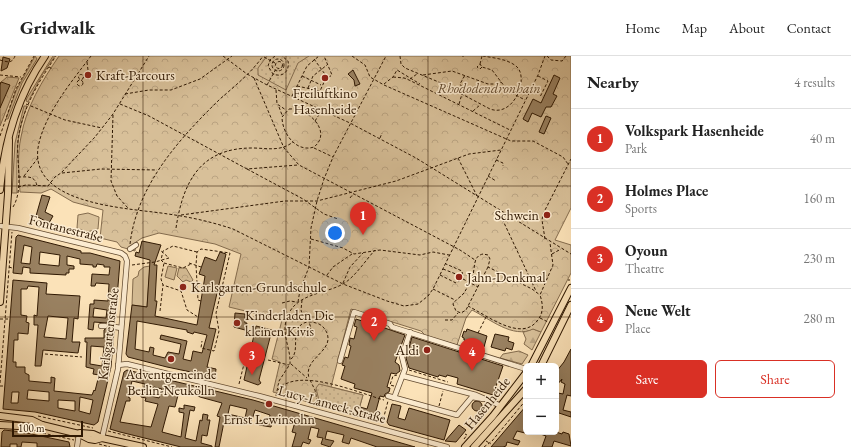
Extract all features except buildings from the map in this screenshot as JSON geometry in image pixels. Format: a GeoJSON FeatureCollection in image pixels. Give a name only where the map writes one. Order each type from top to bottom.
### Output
{"type":"FeatureCollection","features":[{"type":"Feature","properties":{"kind":"main road"},"geometry":{"type":"LineString","coordinates":[[0,190],[2,161],[20,101],[45,56]]}},
{"type":"Feature","properties":{"kind":"main road"},"geometry":{"type":"LineString","coordinates":[[0,302],[3,226],[9,182],[9,140]]}},
{"type":"Feature","properties":{"kind":"main road"},"geometry":{"type":"LineString","coordinates":[[533,363],[571,289]]}},
{"type":"Feature","properties":{"kind":"main road"},"geometry":{"type":"LineString","coordinates":[[543,363],[570,307],[562,306]]}},
{"type":"Feature","properties":{"kind":"main road","name":"Hasenheide"},"geometry":{"type":"LineString","coordinates":[[465,447],[493,416],[499,405],[523,376]]}},
{"type":"Feature","properties":{"kind":"main road"},"geometry":{"type":"LineString","coordinates":[[518,382],[523,388]]}},
{"type":"Feature","properties":{"kind":"main road","name":"Hasenheide"},"geometry":{"type":"LineString","coordinates":[[476,446],[523,392]]}},
{"type":"Feature","properties":{"kind":"main road"},"geometry":{"type":"LineString","coordinates":[[0,416],[26,419],[42,425],[79,434],[90,433],[102,438],[143,447]]}},
{"type":"Feature","properties":{"kind":"main road"},"geometry":{"type":"LineString","coordinates":[[0,425],[35,427],[42,425]]}},
{"type":"Feature","properties":{"kind":"street","name":"Fontanestraße"},"geometry":{"type":"LineString","coordinates":[[3,226],[121,253],[125,256]]}},
{"type":"Feature","properties":{"kind":"street"},"geometry":{"type":"LineString","coordinates":[[130,249],[136,245]]}},
{"type":"Feature","properties":{"kind":"street","name":"Karlsgartenstraße"},"geometry":{"type":"LineString","coordinates":[[102,438],[118,365],[127,261],[125,256]]}},
{"type":"Feature","properties":{"kind":"street"},"geometry":{"type":"LineString","coordinates":[[340,361],[354,312],[390,324],[392,327]]}},
{"type":"Feature","properties":{"kind":"street"},"geometry":{"type":"LineString","coordinates":[[365,322],[368,320],[410,332],[523,368]]}},
{"type":"Feature","properties":{"kind":"street"},"geometry":{"type":"LineString","coordinates":[[115,327],[121,328]]}},
{"type":"Feature","properties":{"kind":"street"},"geometry":{"type":"LineString","coordinates":[[394,398],[401,375],[405,369],[402,357],[410,332]]}},
{"type":"Feature","properties":{"kind":"street","name":"Lucy-Lameck-Straße"},"geometry":{"type":"LineString","coordinates":[[118,365],[127,364],[275,400],[447,447]]}},
{"type":"Feature","properties":{"kind":"street"},"geometry":{"type":"LineString","coordinates":[[401,375],[499,405]]}},
{"type":"Feature","properties":{"kind":"street"},"geometry":{"type":"LineString","coordinates":[[388,398],[394,398],[457,415],[472,397],[483,399]]}},
{"type":"Feature","properties":{"kind":"street"},"geometry":{"type":"LineString","coordinates":[[77,447],[79,434]]}},
{"type":"Feature","properties":{"kind":"path"},"geometry":{"type":"LineString","coordinates":[[0,60],[9,62],[13,61],[15,56]]}},
{"type":"Feature","properties":{"kind":"path"},"geometry":{"type":"LineString","coordinates":[[0,136],[7,112],[21,77],[34,56]]}},
{"type":"Feature","properties":{"kind":"path"},"geometry":{"type":"LineString","coordinates":[[12,212],[18,195],[18,141],[29,104],[56,56]]}},
{"type":"Feature","properties":{"kind":"path"},"geometry":{"type":"LineString","coordinates":[[91,56],[50,115],[40,141],[38,158],[41,168],[51,183],[60,190],[80,200],[178,216],[233,229],[343,284],[366,294],[404,306],[411,306],[423,301],[433,288],[546,56],[551,60],[562,61],[566,56]]}},
{"type":"Feature","properties":{"kind":"path"},"geometry":{"type":"LineString","coordinates":[[18,187],[26,185],[46,187],[61,173],[113,114],[149,56]]}},
{"type":"Feature","properties":{"kind":"path"},"geometry":{"type":"LineString","coordinates":[[223,56],[247,74],[276,90],[322,109],[379,138],[545,240],[571,254]]}},
{"type":"Feature","properties":{"kind":"path"},"geometry":{"type":"LineString","coordinates":[[125,94],[149,90],[171,90],[200,79],[228,60],[231,56]]}},
{"type":"Feature","properties":{"kind":"path"},"geometry":{"type":"LineString","coordinates":[[130,249],[132,229],[138,209],[158,170],[187,135],[263,56],[276,64],[277,68]]}},
{"type":"Feature","properties":{"kind":"path"},"geometry":{"type":"LineString","coordinates":[[275,56],[270,60],[268,66],[273,74],[279,76],[287,70],[288,64],[283,56]]}},
{"type":"Feature","properties":{"kind":"path"},"geometry":{"type":"LineString","coordinates":[[276,64],[280,62],[283,56]]}},
{"type":"Feature","properties":{"kind":"path"},"geometry":{"type":"LineString","coordinates":[[292,97],[307,66],[319,56]]}},
{"type":"Feature","properties":{"kind":"path"},"geometry":{"type":"LineString","coordinates":[[296,86],[320,91],[321,85],[332,75],[324,56]]}},
{"type":"Feature","properties":{"kind":"path"},"geometry":{"type":"LineString","coordinates":[[352,56],[365,65],[370,76],[384,85],[506,139],[514,141],[533,141],[563,157],[568,164]]}},
{"type":"Feature","properties":{"kind":"path"},"geometry":{"type":"LineString","coordinates":[[298,302],[300,290],[310,267],[310,239],[316,201],[333,157],[386,56]]}},
{"type":"Feature","properties":{"kind":"path"},"geometry":{"type":"LineString","coordinates":[[400,56],[403,66],[459,92],[492,110],[502,111],[509,107],[516,96],[521,80],[519,69],[507,62],[482,56],[478,69],[482,67],[492,70],[508,91],[516,96],[525,100]]}},
{"type":"Feature","properties":{"kind":"path"},"geometry":{"type":"LineString","coordinates":[[314,59],[328,78]]}},
{"type":"Feature","properties":{"kind":"path"},"geometry":{"type":"LineString","coordinates":[[273,62],[276,60],[281,60]]}},
{"type":"Feature","properties":{"kind":"path"},"geometry":{"type":"LineString","coordinates":[[281,60],[284,63],[284,69]]}},
{"type":"Feature","properties":{"kind":"path"},"geometry":{"type":"LineString","coordinates":[[79,74],[87,78],[91,78],[92,73],[88,71],[87,61]]}},
{"type":"Feature","properties":{"kind":"path"},"geometry":{"type":"LineString","coordinates":[[273,62],[272,67],[275,71]]}},
{"type":"Feature","properties":{"kind":"path"},"geometry":{"type":"LineString","coordinates":[[280,62],[282,67],[287,70]]}},
{"type":"Feature","properties":{"kind":"path"},"geometry":{"type":"LineString","coordinates":[[308,88],[310,80],[320,68],[328,64]]}},
{"type":"Feature","properties":{"kind":"path"},"geometry":{"type":"LineString","coordinates":[[49,66],[51,70]]}},
{"type":"Feature","properties":{"kind":"path"},"geometry":{"type":"LineString","coordinates":[[267,85],[277,68],[282,67]]}},
{"type":"Feature","properties":{"kind":"path"},"geometry":{"type":"LineString","coordinates":[[275,71],[279,72],[284,69]]}},
{"type":"Feature","properties":{"kind":"path"},"geometry":{"type":"LineString","coordinates":[[384,85],[393,77],[397,70],[423,86]]}},
{"type":"Feature","properties":{"kind":"path"},"geometry":{"type":"LineString","coordinates":[[76,83],[88,71]]}},
{"type":"Feature","properties":{"kind":"path"},"geometry":{"type":"LineString","coordinates":[[422,75],[452,71],[466,74],[491,84],[501,82]]}},
{"type":"Feature","properties":{"kind":"path"},"geometry":{"type":"LineString","coordinates":[[409,80],[418,73]]}},
{"type":"Feature","properties":{"kind":"path"},"geometry":{"type":"LineString","coordinates":[[72,82],[82,85],[79,74]]}},
{"type":"Feature","properties":{"kind":"path"},"geometry":{"type":"LineString","coordinates":[[459,92],[463,87],[460,84],[466,74]]}},
{"type":"Feature","properties":{"kind":"path"},"geometry":{"type":"LineString","coordinates":[[0,75],[21,77]]}},
{"type":"Feature","properties":{"kind":"path"},"geometry":{"type":"LineString","coordinates":[[538,75],[548,81],[540,97]]}},
{"type":"Feature","properties":{"kind":"path"},"geometry":{"type":"LineString","coordinates":[[301,76],[321,85]]}},
{"type":"Feature","properties":{"kind":"path"},"geometry":{"type":"LineString","coordinates":[[393,77],[409,80],[423,86],[511,130]]}},
{"type":"Feature","properties":{"kind":"path"},"geometry":{"type":"LineString","coordinates":[[254,78],[284,148],[299,165],[454,246],[475,260]]}},
{"type":"Feature","properties":{"kind":"path"},"geometry":{"type":"LineString","coordinates":[[276,90],[283,128],[293,142],[302,148],[314,147],[333,157]]}},
{"type":"Feature","properties":{"kind":"path"},"geometry":{"type":"LineString","coordinates":[[459,104],[462,94]]}},
{"type":"Feature","properties":{"kind":"path"},"geometry":{"type":"LineString","coordinates":[[20,101],[50,115],[71,122],[102,128]]}},
{"type":"Feature","properties":{"kind":"path"},"geometry":{"type":"LineString","coordinates":[[119,103],[187,135],[307,202],[324,214],[338,219]]}},
{"type":"Feature","properties":{"kind":"path"},"geometry":{"type":"LineString","coordinates":[[473,111],[480,104]]}},
{"type":"Feature","properties":{"kind":"path"},"geometry":{"type":"LineString","coordinates":[[278,107],[287,110],[298,110],[315,121],[320,130],[321,136],[314,147]]}},
{"type":"Feature","properties":{"kind":"path"},"geometry":{"type":"LineString","coordinates":[[315,121],[322,109]]}},
{"type":"Feature","properties":{"kind":"path"},"geometry":{"type":"LineString","coordinates":[[282,117],[287,110]]}},
{"type":"Feature","properties":{"kind":"path"},"geometry":{"type":"LineString","coordinates":[[113,114],[110,170],[113,188],[117,196],[130,209]]}},
{"type":"Feature","properties":{"kind":"path"},"geometry":{"type":"LineString","coordinates":[[379,138],[382,133]]}},
{"type":"Feature","properties":{"kind":"path"},"geometry":{"type":"LineString","coordinates":[[176,228],[183,193],[189,181],[199,168],[219,154],[238,149],[276,150],[284,148],[293,142]]}},
{"type":"Feature","properties":{"kind":"path"},"geometry":{"type":"LineString","coordinates":[[178,216],[285,201],[316,201],[396,181],[469,154],[500,150]]}},
{"type":"Feature","properties":{"kind":"path"},"geometry":{"type":"LineString","coordinates":[[24,177],[38,158]]}},
{"type":"Feature","properties":{"kind":"path"},"geometry":{"type":"LineString","coordinates":[[458,158],[477,197]]}},
{"type":"Feature","properties":{"kind":"path"},"geometry":{"type":"LineString","coordinates":[[545,240],[542,220],[543,214],[571,159]]}},
{"type":"Feature","properties":{"kind":"path"},"geometry":{"type":"LineString","coordinates":[[496,160],[503,162],[503,166]]}},
{"type":"Feature","properties":{"kind":"path"},"geometry":{"type":"LineString","coordinates":[[247,169],[299,165]]}},
{"type":"Feature","properties":{"kind":"path"},"geometry":{"type":"LineString","coordinates":[[61,173],[110,170],[158,170]]}},
{"type":"Feature","properties":{"kind":"path"},"geometry":{"type":"LineString","coordinates":[[488,176],[496,182]]}},
{"type":"Feature","properties":{"kind":"path"},"geometry":{"type":"LineString","coordinates":[[18,177],[34,179],[37,186]]}},
{"type":"Feature","properties":{"kind":"path"},"geometry":{"type":"LineString","coordinates":[[337,191],[339,186]]}},
{"type":"Feature","properties":{"kind":"path"},"geometry":{"type":"LineString","coordinates":[[13,194],[18,195]]}},
{"type":"Feature","properties":{"kind":"path"},"geometry":{"type":"LineString","coordinates":[[350,198],[353,194]]}},
{"type":"Feature","properties":{"kind":"path"},"geometry":{"type":"LineString","coordinates":[[497,210],[536,291]]}},
{"type":"Feature","properties":{"kind":"path"},"geometry":{"type":"LineString","coordinates":[[39,228],[42,219]]}},
{"type":"Feature","properties":{"kind":"path"},"geometry":{"type":"LineString","coordinates":[[0,383],[12,236]]}},
{"type":"Feature","properties":{"kind":"path"},"geometry":{"type":"LineString","coordinates":[[310,239],[343,248],[352,254]]}},
{"type":"Feature","properties":{"kind":"path"},"geometry":{"type":"LineString","coordinates":[[540,295],[553,266],[550,242]]}},
{"type":"Feature","properties":{"kind":"path"},"geometry":{"type":"LineString","coordinates":[[163,251],[173,246],[197,252],[201,249],[230,254],[216,312],[219,331],[214,351],[202,348],[202,341]]}},
{"type":"Feature","properties":{"kind":"path"},"geometry":{"type":"LineString","coordinates":[[552,254],[561,249]]}},
{"type":"Feature","properties":{"kind":"path"},"geometry":{"type":"LineString","coordinates":[[132,264],[169,258],[163,251],[160,250]]}},
{"type":"Feature","properties":{"kind":"path"},"geometry":{"type":"LineString","coordinates":[[326,276],[333,267],[352,254],[375,250],[420,255],[433,252],[449,255]]}},
{"type":"Feature","properties":{"kind":"path"},"geometry":{"type":"LineString","coordinates":[[291,359],[285,328],[288,315],[298,302],[313,294],[343,284],[375,250]]}},
{"type":"Feature","properties":{"kind":"path"},"geometry":{"type":"LineString","coordinates":[[161,260],[163,251]]}},
{"type":"Feature","properties":{"kind":"path"},"geometry":{"type":"LineString","coordinates":[[197,252],[196,265],[198,300],[201,301]]}},
{"type":"Feature","properties":{"kind":"path"},"geometry":{"type":"LineString","coordinates":[[343,284],[350,267],[363,253]]}},
{"type":"Feature","properties":{"kind":"path"},"geometry":{"type":"LineString","coordinates":[[480,254],[486,254],[490,259],[488,266],[468,306],[464,312],[458,312],[453,307],[455,300],[463,294],[469,282],[475,260],[480,254]]}},
{"type":"Feature","properties":{"kind":"path"},"geometry":{"type":"LineString","coordinates":[[161,260],[164,263],[183,268],[190,263],[201,267]]}},
{"type":"Feature","properties":{"kind":"path"},"geometry":{"type":"LineString","coordinates":[[160,311],[164,285],[161,279],[164,263]]}},
{"type":"Feature","properties":{"kind":"path"},"geometry":{"type":"LineString","coordinates":[[445,263],[462,272],[463,279]]}},
{"type":"Feature","properties":{"kind":"path"},"geometry":{"type":"LineString","coordinates":[[468,306],[513,329],[520,330],[533,326],[540,318],[542,305],[540,295],[536,291],[488,266]]}},
{"type":"Feature","properties":{"kind":"path"},"geometry":{"type":"LineString","coordinates":[[442,268],[461,276]]}},
{"type":"Feature","properties":{"kind":"path"},"geometry":{"type":"LineString","coordinates":[[440,274],[456,283],[463,279]]}},
{"type":"Feature","properties":{"kind":"path"},"geometry":{"type":"LineString","coordinates":[[463,279],[478,287]]}},
{"type":"Feature","properties":{"kind":"path"},"geometry":{"type":"LineString","coordinates":[[197,282],[202,284]]}},
{"type":"Feature","properties":{"kind":"path"},"geometry":{"type":"LineString","coordinates":[[164,285],[181,291],[187,310],[198,317]]}},
{"type":"Feature","properties":{"kind":"path"},"geometry":{"type":"LineString","coordinates":[[433,288],[455,300]]}},
{"type":"Feature","properties":{"kind":"path"},"geometry":{"type":"LineString","coordinates":[[300,290],[313,294]]}},
{"type":"Feature","properties":{"kind":"path"},"geometry":{"type":"LineString","coordinates":[[302,300],[301,310],[304,321]]}},
{"type":"Feature","properties":{"kind":"path"},"geometry":{"type":"LineString","coordinates":[[282,303],[290,301],[298,302]]}},
{"type":"Feature","properties":{"kind":"path"},"geometry":{"type":"LineString","coordinates":[[446,320],[452,320],[458,312]]}},
{"type":"Feature","properties":{"kind":"path"},"geometry":{"type":"LineString","coordinates":[[478,333],[486,316]]}},
{"type":"Feature","properties":{"kind":"path"},"geometry":{"type":"LineString","coordinates":[[540,318],[553,324]]}},
{"type":"Feature","properties":{"kind":"path"},"geometry":{"type":"LineString","coordinates":[[0,319],[8,319]]}},
{"type":"Feature","properties":{"kind":"path"},"geometry":{"type":"LineString","coordinates":[[296,333],[302,336],[308,333],[311,328],[308,322]]}},
{"type":"Feature","properties":{"kind":"path"},"geometry":{"type":"LineString","coordinates":[[275,400],[279,381],[294,356],[296,333],[301,326],[308,322],[315,322],[322,326],[328,338],[326,346],[310,365],[307,371],[309,379],[315,390],[318,406]]}},
{"type":"Feature","properties":{"kind":"path"},"geometry":{"type":"LineString","coordinates":[[45,354],[82,357]]}},
{"type":"Feature","properties":{"kind":"path"},"geometry":{"type":"LineString","coordinates":[[268,360],[290,364],[309,379]]}},
{"type":"Feature","properties":{"kind":"path"},"geometry":{"type":"LineString","coordinates":[[239,384],[244,364]]}},
{"type":"Feature","properties":{"kind":"path"},"geometry":{"type":"LineString","coordinates":[[390,385],[393,376],[401,375]]}},
{"type":"Feature","properties":{"kind":"path"},"geometry":{"type":"LineString","coordinates":[[277,390],[285,382],[290,380],[309,379],[388,398],[394,398]]}},
{"type":"Feature","properties":{"kind":"path"},"geometry":{"type":"LineString","coordinates":[[438,410],[444,388]]}},
{"type":"Feature","properties":{"kind":"path"},"geometry":{"type":"LineString","coordinates":[[382,424],[388,398]]}},
{"type":"Feature","properties":{"kind":"path"},"geometry":{"type":"LineString","coordinates":[[484,447],[490,443],[523,404]]}},
{"type":"Feature","properties":{"kind":"path"},"geometry":{"type":"LineString","coordinates":[[36,416],[92,428]]}},
{"type":"Feature","properties":{"kind":"path"},"geometry":{"type":"LineString","coordinates":[[108,431],[172,447]]}},
{"type":"Feature","properties":{"kind":"path"},"geometry":{"type":"LineString","coordinates":[[34,432],[71,440]]}},
{"type":"Feature","properties":{"kind":"path"},"geometry":{"type":"LineString","coordinates":[[464,439],[467,435],[465,434]]}},
{"type":"Feature","properties":{"kind":"path"},"geometry":{"type":"LineString","coordinates":[[486,441],[490,443]]}},
{"type":"Feature","properties":{"kind":"path"},"geometry":{"type":"LineString","coordinates":[[98,444],[110,447]]}},
{"type":"Feature","properties":{"kind":"green space"},"geometry":{"type":"Polygon","coordinates":[[[35,56],[37,59],[22,83],[8,119],[6,119],[16,91],[35,56]]]}},
{"type":"Feature","properties":{"kind":"green space"},"geometry":{"type":"Polygon","coordinates":[[[53,56],[55,56],[42,75],[28,102],[26,101],[27,98],[53,56]]]}},
{"type":"Feature","properties":{"kind":"green space","name":"Rhododendronhain"},"geometry":{"type":"Polygon","coordinates":[[[59,56],[571,56],[571,208],[555,240],[571,245],[571,273],[541,332],[533,329],[518,332],[510,330],[494,323],[472,310],[466,318],[457,345],[426,336],[421,331],[351,309],[331,387],[363,395],[357,416],[273,392],[280,362],[272,359],[282,320],[229,307],[241,254],[215,244],[159,233],[142,238],[136,242],[135,251],[121,247],[117,242],[100,238],[103,210],[73,202],[51,189],[41,193],[20,192],[19,158],[23,126],[36,95],[59,56]]]}},
{"type":"Feature","properties":{"kind":"green space"},"geometry":{"type":"Polygon","coordinates":[[[267,56],[309,56],[298,63],[286,90],[258,75],[258,68],[267,56]]]}},
{"type":"Feature","properties":{"kind":"green space"},"geometry":{"type":"Polygon","coordinates":[[[7,77],[19,78],[0,126],[0,83],[7,77]]]}},
{"type":"Feature","properties":{"kind":"green space"},"geometry":{"type":"Polygon","coordinates":[[[24,106],[27,106],[20,129],[17,193],[12,193],[15,143],[24,106]]]}},
{"type":"Feature","properties":{"kind":"green space"},"geometry":{"type":"Polygon","coordinates":[[[88,213],[99,217],[98,229],[87,232],[77,228],[78,215],[88,213]]]}},
{"type":"Feature","properties":{"kind":"green space"},"geometry":{"type":"Polygon","coordinates":[[[150,266],[147,307],[132,305],[133,279],[138,276],[139,271],[144,267],[150,266]]]}},
{"type":"Feature","properties":{"kind":"green space"},"geometry":{"type":"Polygon","coordinates":[[[168,266],[177,268],[174,280],[165,277],[168,266]]]}},
{"type":"Feature","properties":{"kind":"green space"},"geometry":{"type":"Polygon","coordinates":[[[179,268],[186,268],[193,280],[191,282],[186,280],[183,282],[177,276],[179,268]]]}},
{"type":"Feature","properties":{"kind":"green space"},"geometry":{"type":"Polygon","coordinates":[[[533,329],[541,332],[532,350],[524,344],[526,339],[523,332],[533,329]]]}},
{"type":"Feature","properties":{"kind":"green space"},"geometry":{"type":"Polygon","coordinates":[[[519,351],[528,355],[522,364],[500,358],[503,354],[519,351]]]}},
{"type":"Feature","properties":{"kind":"green space"},"geometry":{"type":"Polygon","coordinates":[[[319,384],[363,395],[357,416],[320,405],[316,388],[319,384]]]}},
{"type":"Feature","properties":{"kind":"tunnel"},"geometry":{"type":"LineString","coordinates":[[105,326],[115,327]]}},
{"type":"Feature","properties":{"kind":"place","name":"Kraft-Parcours"},"geometry":{"type":"Point","coordinates":[88,75]}},
{"type":"Feature","properties":{"kind":"place","name":"Freiluftkino Hasenheide"},"geometry":{"type":"Point","coordinates":[325,78]}},
{"type":"Feature","properties":{"kind":"place","name":"Schwein"},"geometry":{"type":"Point","coordinates":[547,215]}},
{"type":"Feature","properties":{"kind":"place","name":"Volkspark Hasenheide"},"geometry":{"type":"Point","coordinates":[363,235]}},
{"type":"Feature","properties":{"kind":"place","name":"Jahn-Denkmal"},"geometry":{"type":"Point","coordinates":[459,277]}},
{"type":"Feature","properties":{"kind":"place","name":"Karlsgarten-Grundschule"},"geometry":{"type":"Point","coordinates":[183,287]}},
{"type":"Feature","properties":{"kind":"place","name":"Kinderladen Die kleinen Kivis"},"geometry":{"type":"Point","coordinates":[237,323]}},
{"type":"Feature","properties":{"kind":"place","name":"Holmes Place"},"geometry":{"type":"Point","coordinates":[374,341]}},
{"type":"Feature","properties":{"kind":"place","name":"Aldi"},"geometry":{"type":"Point","coordinates":[427,350]}},
{"type":"Feature","properties":{"kind":"place","name":"Adventgemeinde Berlin-Neukölln"},"geometry":{"type":"Point","coordinates":[171,359]}},
{"type":"Feature","properties":{"kind":"place","name":"Neue Welt"},"geometry":{"type":"Point","coordinates":[472,371]}},
{"type":"Feature","properties":{"kind":"place","name":"Oyoun"},"geometry":{"type":"Point","coordinates":[252,375]}},
{"type":"Feature","properties":{"kind":"place","name":"Ernst Lewinsohn"},"geometry":{"type":"Point","coordinates":[269,404]}}]}
